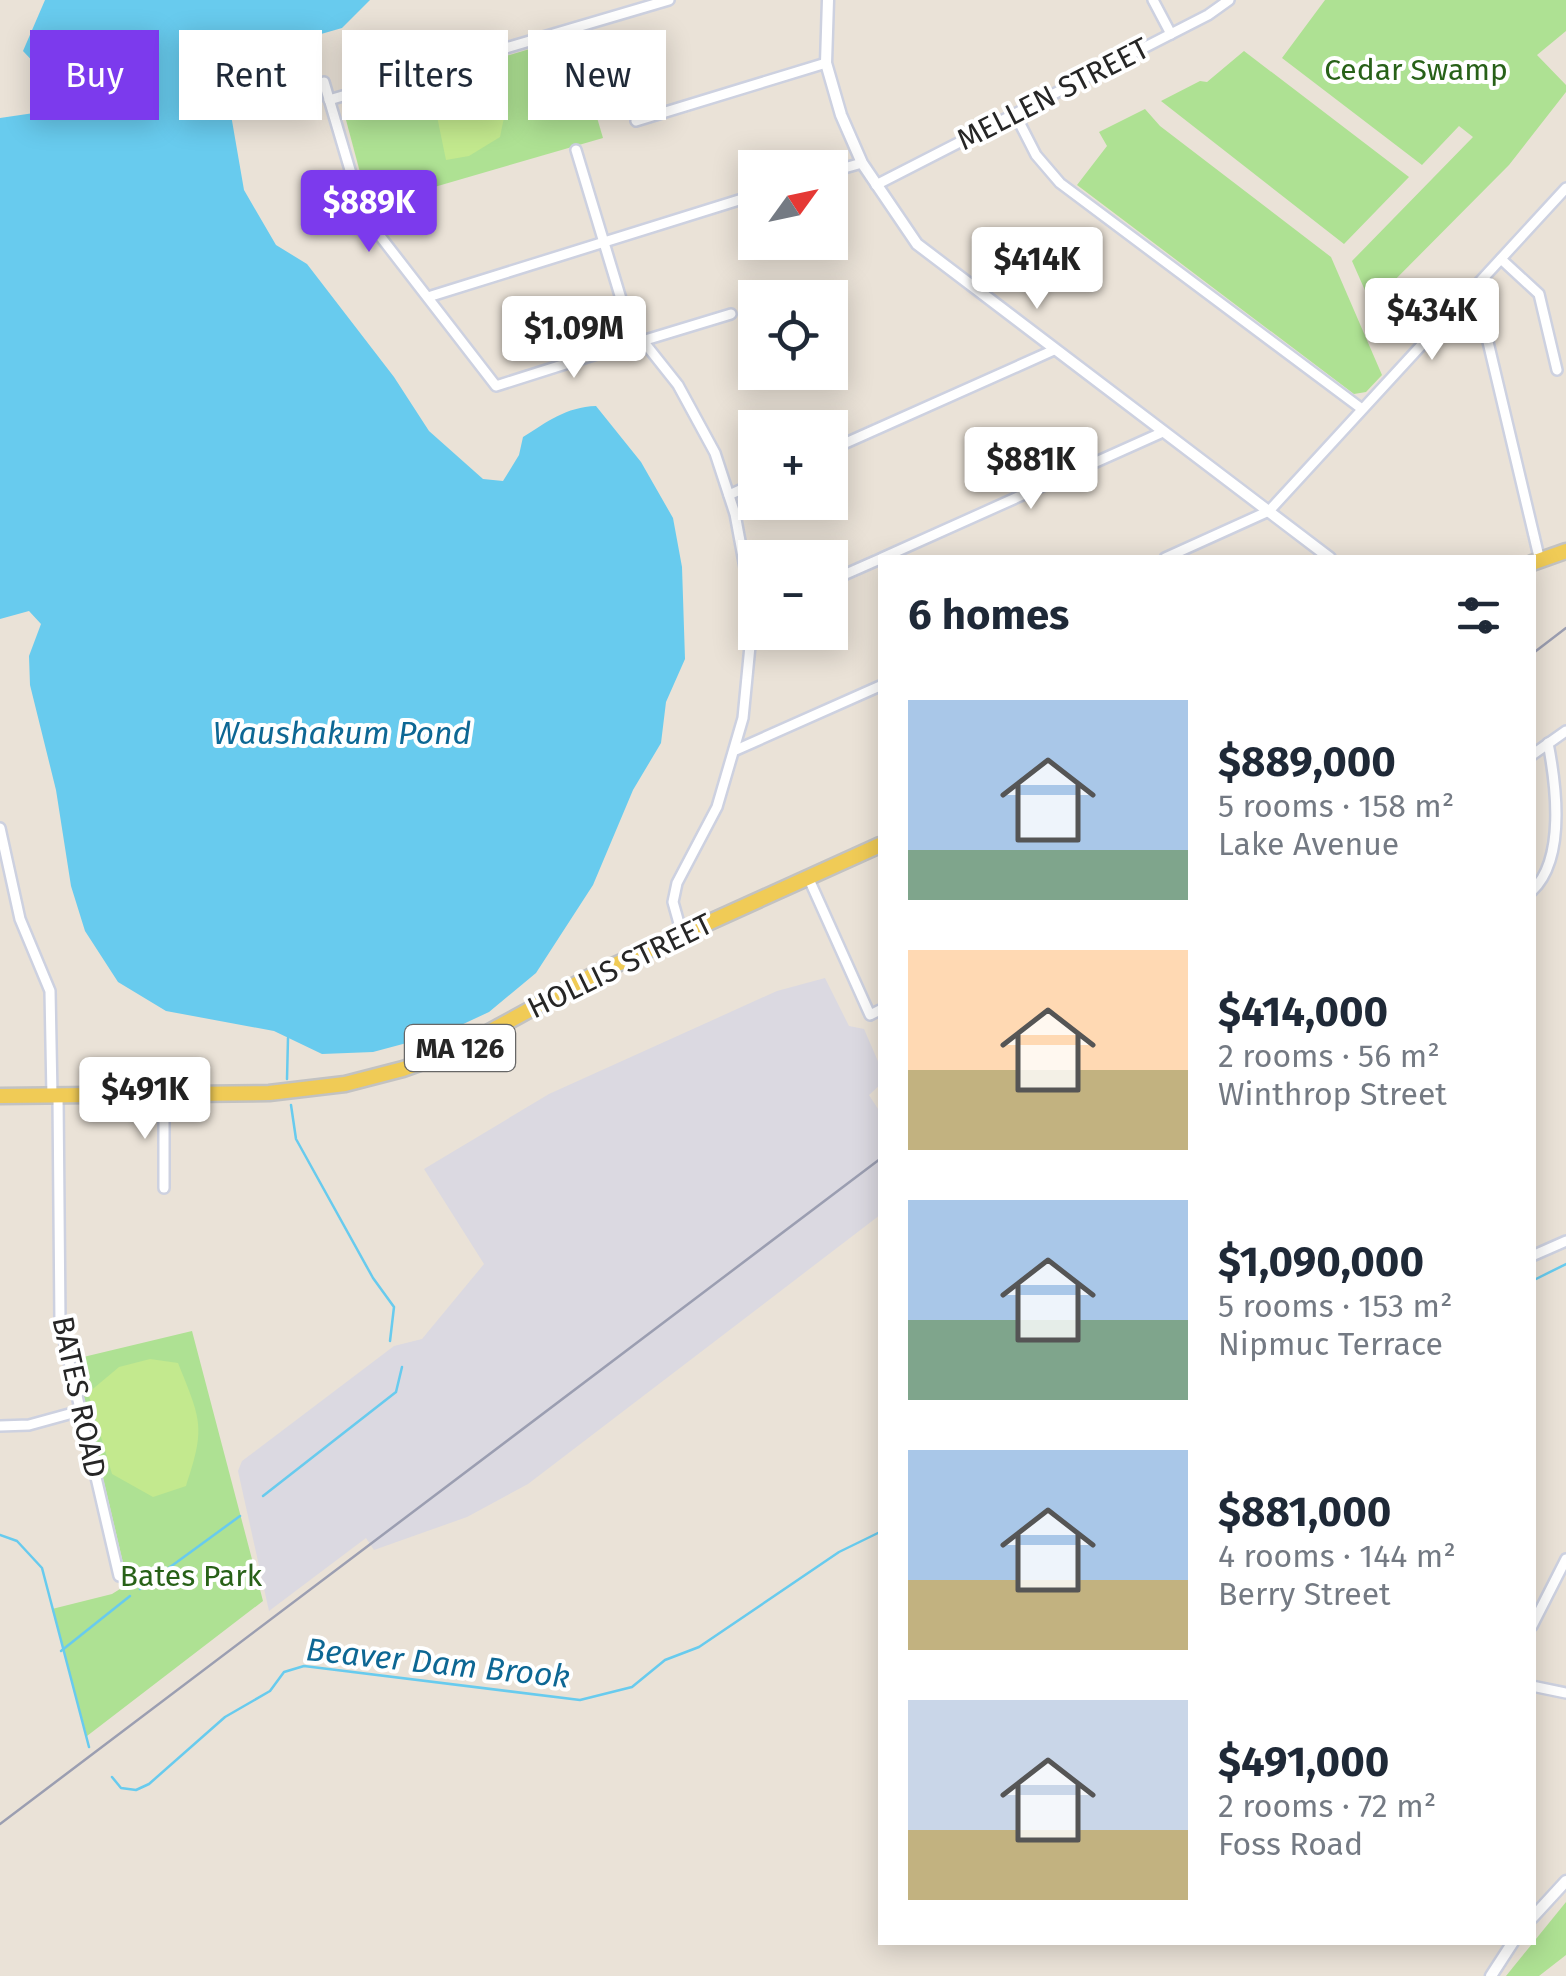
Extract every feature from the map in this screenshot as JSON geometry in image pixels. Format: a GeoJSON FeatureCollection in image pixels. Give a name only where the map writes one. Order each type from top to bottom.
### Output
{"type":"FeatureCollection","features":[{"type":"Feature","properties":{"kind":"main road"},"geometry":{"type":"LineString","coordinates":[[1536,562],[1566,550]]}},
{"type":"Feature","properties":{"kind":"main road","name":"HOLLIS STREET"},"geometry":{"type":"LineString","coordinates":[[0,1096],[304,1091],[403,1069],[456,1050],[575,984],[878,846]]}},
{"type":"Feature","properties":{"kind":"street"},"geometry":{"type":"LineString","coordinates":[[330,100],[670,0]]}},
{"type":"Feature","properties":{"kind":"street"},"geometry":{"type":"LineString","coordinates":[[828,0],[826,63],[840,115],[862,162],[902,225],[929,256],[1326,555]]}},
{"type":"Feature","properties":{"kind":"street"},"geometry":{"type":"LineString","coordinates":[[1153,0],[1171,34]]}},
{"type":"Feature","properties":{"kind":"street","name":"MELLEN STREET"},"geometry":{"type":"LineString","coordinates":[[876,184],[1171,34],[1228,0]]}},
{"type":"Feature","properties":{"kind":"street"},"geometry":{"type":"LineString","coordinates":[[666,111],[826,63]]}},
{"type":"Feature","properties":{"kind":"street"},"geometry":{"type":"LineString","coordinates":[[324,82],[363,214],[496,386],[731,314]]}},
{"type":"Feature","properties":{"kind":"street"},"geometry":{"type":"LineString","coordinates":[[1015,114],[1042,165],[1060,183],[1362,410]]}},
{"type":"Feature","properties":{"kind":"street"},"geometry":{"type":"LineString","coordinates":[[576,150],[628,322],[668,368],[697,416],[729,495],[740,540]]}},
{"type":"Feature","properties":{"kind":"street"},"geometry":{"type":"LineString","coordinates":[[848,166],[862,162]]}},
{"type":"Feature","properties":{"kind":"street"},"geometry":{"type":"LineString","coordinates":[[1172,555],[1269,511],[1566,188]]}},
{"type":"Feature","properties":{"kind":"street"},"geometry":{"type":"LineString","coordinates":[[428,297],[738,200]]}},
{"type":"Feature","properties":{"kind":"street"},"geometry":{"type":"LineString","coordinates":[[1501,259],[1539,294],[1558,370]]}},
{"type":"Feature","properties":{"kind":"street"},"geometry":{"type":"LineString","coordinates":[[1475,287],[1534,555]]}},
{"type":"Feature","properties":{"kind":"street"},"geometry":{"type":"LineString","coordinates":[[848,442],[1054,350]]}},
{"type":"Feature","properties":{"kind":"street"},"geometry":{"type":"LineString","coordinates":[[888,555],[1163,432]]}},
{"type":"Feature","properties":{"kind":"street"},"geometry":{"type":"LineString","coordinates":[[729,495],[738,491]]}},
{"type":"Feature","properties":{"kind":"street"},"geometry":{"type":"LineString","coordinates":[[848,573],[878,559]]}},
{"type":"Feature","properties":{"kind":"street"},"geometry":{"type":"LineString","coordinates":[[682,934],[672,902],[677,883],[718,807],[736,750],[748,688],[750,650]]}},
{"type":"Feature","properties":{"kind":"street"},"geometry":{"type":"LineString","coordinates":[[736,750],[878,687]]}},
{"type":"Feature","properties":{"kind":"street"},"geometry":{"type":"LineString","coordinates":[[1536,752],[1566,731]]}},
{"type":"Feature","properties":{"kind":"street"},"geometry":{"type":"LineString","coordinates":[[1536,887],[1543,881],[1554,836],[1548,743]]}},
{"type":"Feature","properties":{"kind":"street","name":"BATES ROAD"},"geometry":{"type":"LineString","coordinates":[[0,828],[20,919],[50,991],[60,1324],[120,1576]]}},
{"type":"Feature","properties":{"kind":"street"},"geometry":{"type":"LineString","coordinates":[[808,878],[875,1012]]}},
{"type":"Feature","properties":{"kind":"street"},"geometry":{"type":"LineString","coordinates":[[164,1095],[164,1188]]}},
{"type":"Feature","properties":{"kind":"street"},"geometry":{"type":"LineString","coordinates":[[1536,1254],[1566,1241]]}},
{"type":"Feature","properties":{"kind":"street"},"geometry":{"type":"LineString","coordinates":[[0,1426],[29,1425],[80,1410]]}},
{"type":"Feature","properties":{"kind":"street"},"geometry":{"type":"LineString","coordinates":[[1536,1618],[1566,1559]]}},
{"type":"Feature","properties":{"kind":"street"},"geometry":{"type":"LineString","coordinates":[[1536,1687],[1566,1694]]}},
{"type":"Feature","properties":{"kind":"street"},"geometry":{"type":"LineString","coordinates":[[1536,1914],[1566,1881]]}},
{"type":"Feature","properties":{"kind":"street"},"geometry":{"type":"LineString","coordinates":[[1491,1976],[1511,1945]]}},
{"type":"Feature","properties":{"kind":"shaded area"},"geometry":{"type":"Polygon","coordinates":[[[825,978],[849,1026],[864,1029],[878,1061],[878,1087],[869,1095],[878,1109],[878,1217],[528,1484],[467,1517],[374,1550],[366,1538],[269,1611],[238,1471],[242,1461],[394,1346],[422,1339],[484,1264],[424,1169],[549,1094],[777,991],[825,978]]]}},
{"type":"Feature","properties":{"kind":"green space","name":"Cedar Swamp"},"geometry":{"type":"Polygon","coordinates":[[[1325,0],[1566,0],[1566,31],[1537,55],[1566,85],[1566,92],[1509,165],[1371,304],[1352,261],[1473,137],[1459,126],[1422,165],[1282,58],[1325,0]]]}},
{"type":"Feature","properties":{"kind":"green space"},"geometry":{"type":"Polygon","coordinates":[[[528,49],[528,120],[598,120],[603,138],[369,206],[346,120],[508,120],[508,55],[528,49]]]}},
{"type":"Feature","properties":{"kind":"green space","name":"Cedar Swamp"},"geometry":{"type":"Polygon","coordinates":[[[1244,51],[1409,177],[1344,244],[1161,101],[1200,81],[1207,82],[1244,51]]]}},
{"type":"Feature","properties":{"kind":"green space"},"geometry":{"type":"Polygon","coordinates":[[[1145,109],[1160,126],[1331,257],[1382,375],[1366,392],[1354,394],[1077,185],[1107,146],[1099,132],[1145,109]]]}},
{"type":"Feature","properties":{"kind":"green space"},"geometry":{"type":"Polygon","coordinates":[[[438,120],[504,120],[500,137],[469,156],[446,160],[438,120]]]}},
{"type":"Feature","properties":{"kind":"green space","name":"Bates Park"},"geometry":{"type":"Polygon","coordinates":[[[192,1331],[263,1601],[87,1736],[52,1609],[112,1594],[128,1584],[75,1359],[192,1331]]]}},
{"type":"Feature","properties":{"kind":"green space"},"geometry":{"type":"Polygon","coordinates":[[[150,1359],[178,1363],[198,1424],[186,1486],[153,1497],[112,1474],[88,1393],[119,1367],[150,1359]]]}},
{"type":"Feature","properties":{"kind":"green space"},"geometry":{"type":"Polygon","coordinates":[[[1566,1902],[1566,1955],[1539,1976],[1506,1976],[1531,1945],[1536,1945],[1536,1939],[1566,1902]]]}},
{"type":"Feature","properties":{"kind":"water","name":"Waushakum Pond"},"geometry":{"type":"Polygon","coordinates":[[[45,0],[370,0],[342,28],[322,34],[322,30],[179,30],[179,120],[232,120],[244,190],[276,245],[307,264],[394,377],[429,431],[483,479],[503,481],[519,455],[523,437],[566,412],[596,406],[641,462],[673,518],[682,567],[685,659],[666,702],[661,743],[633,790],[593,885],[536,973],[489,1012],[444,1033],[373,1052],[322,1054],[274,1031],[166,1011],[118,982],[85,931],[71,886],[56,790],[30,685],[29,656],[41,624],[29,611],[0,619],[0,118],[30,114],[30,120],[159,120],[159,30],[32,30],[45,0]]]}},
{"type":"Feature","properties":{"kind":"water","name":"Waushakum Pond"},"geometry":{"type":"Polygon","coordinates":[[[30,35],[30,58],[23,51],[30,35]]]}},
{"type":"Feature","properties":{"kind":"waterway"},"geometry":{"type":"LineString","coordinates":[[287,1079],[288,1038]]}},
{"type":"Feature","properties":{"kind":"waterway"},"geometry":{"type":"LineString","coordinates":[[291,1105],[296,1139],[373,1278],[394,1307],[390,1341]]}},
{"type":"Feature","properties":{"kind":"waterway","name":"Beaver Dam Brook"},"geometry":{"type":"LineString","coordinates":[[1536,1279],[1566,1264]]}},
{"type":"Feature","properties":{"kind":"waterway"},"geometry":{"type":"LineString","coordinates":[[263,1496],[396,1392],[402,1367]]}},
{"type":"Feature","properties":{"kind":"waterway"},"geometry":{"type":"LineString","coordinates":[[140,1589],[240,1516]]}},
{"type":"Feature","properties":{"kind":"waterway","name":"Beaver Dam Brook"},"geometry":{"type":"LineString","coordinates":[[112,1777],[121,1788],[136,1790],[149,1784],[225,1717],[270,1691],[284,1672],[304,1666],[580,1700],[632,1687],[665,1660],[699,1647],[839,1552],[878,1533]]}},
{"type":"Feature","properties":{"kind":"waterway"},"geometry":{"type":"LineString","coordinates":[[0,1535],[17,1541],[42,1568],[89,1747]]}},
{"type":"Feature","properties":{"kind":"waterway"},"geometry":{"type":"LineString","coordinates":[[61,1651],[130,1596]]}},
{"type":"Feature","properties":{"kind":"railway"},"geometry":{"type":"LineString","coordinates":[[1536,651],[1566,628]]}},
{"type":"Feature","properties":{"kind":"railway"},"geometry":{"type":"LineString","coordinates":[[0,1824],[878,1161]]}}]}
